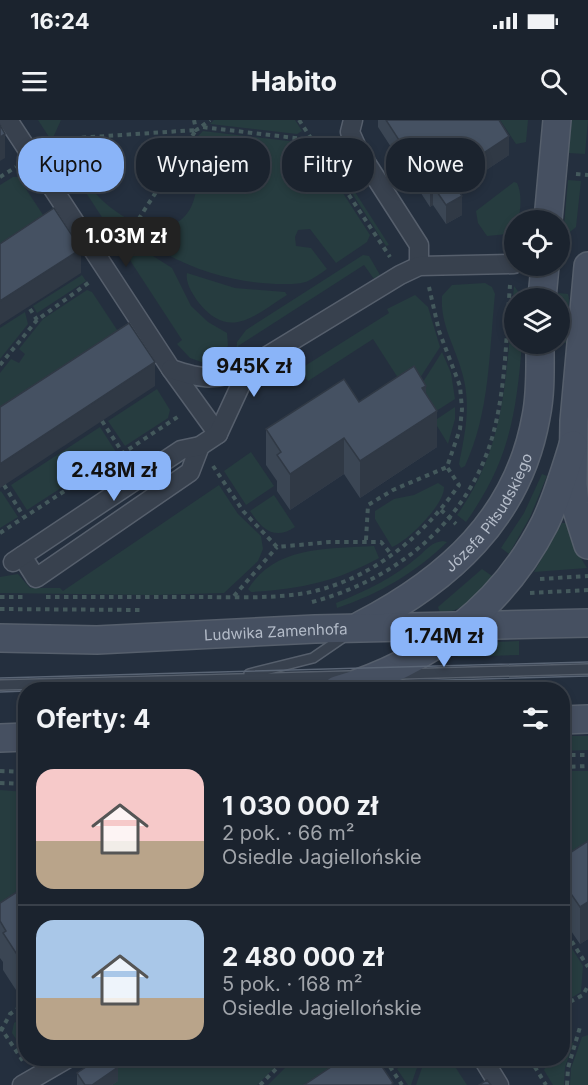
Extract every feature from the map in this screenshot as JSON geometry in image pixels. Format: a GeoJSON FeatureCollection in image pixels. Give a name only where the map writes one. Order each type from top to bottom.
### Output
{"type":"FeatureCollection","features":[{"type":"Feature","properties":{"kind":"street"},"geometry":{"type":"LineString","coordinates":[[8,120],[171,369],[218,434]]}},
{"type":"Feature","properties":{"kind":"street"},"geometry":{"type":"LineString","coordinates":[[353,120],[351,132],[358,150],[419,245],[419,266]]}},
{"type":"Feature","properties":{"kind":"street"},"geometry":{"type":"LineString","coordinates":[[549,210],[557,120]]}},
{"type":"Feature","properties":{"kind":"street"},"geometry":{"type":"LineString","coordinates":[[570,264],[588,266],[573,445],[574,504],[588,545]]}},
{"type":"Feature","properties":{"kind":"street"},"geometry":{"type":"LineString","coordinates":[[171,369],[202,379],[224,378],[249,367],[419,266],[504,271]]}},
{"type":"Feature","properties":{"kind":"street","name":"Józefa Piłsudskiego"},"geometry":{"type":"LineString","coordinates":[[355,628],[392,609],[434,581],[462,557],[504,503],[527,452],[536,417],[539,354]]}},
{"type":"Feature","properties":{"kind":"street"},"geometry":{"type":"LineString","coordinates":[[200,446],[190,472],[36,578],[13,561],[181,450],[200,446],[218,434],[249,367]]}},
{"type":"Feature","properties":{"kind":"street"},"geometry":{"type":"LineString","coordinates":[[360,682],[410,662],[464,626],[502,588],[533,545],[556,497],[573,445]]}},
{"type":"Feature","properties":{"kind":"street","name":"Ludwika Zamenhofa"},"geometry":{"type":"LineString","coordinates":[[0,638],[97,640],[355,628],[588,623]]}},
{"type":"Feature","properties":{"kind":"street"},"geometry":{"type":"LineString","coordinates":[[570,720],[588,719]]}},
{"type":"Feature","properties":{"kind":"street"},"geometry":{"type":"LineString","coordinates":[[0,738],[18,737]]}},
{"type":"Feature","properties":{"kind":"street"},"geometry":{"type":"LineString","coordinates":[[28,1081],[55,1066]]}},
{"type":"Feature","properties":{"kind":"street"},"geometry":{"type":"LineString","coordinates":[[487,1066],[499,1085]]}},
{"type":"Feature","properties":{"kind":"lane"},"geometry":{"type":"LineString","coordinates":[[230,679],[313,658],[355,628]]}},
{"type":"Feature","properties":{"kind":"lane"},"geometry":{"type":"LineString","coordinates":[[115,682],[588,669]]}},
{"type":"Feature","properties":{"kind":"lane"},"geometry":{"type":"LineString","coordinates":[[0,685],[18,685]]}},
{"type":"Feature","properties":{"kind":"lane"},"geometry":{"type":"LineString","coordinates":[[0,685],[18,688]]}},
{"type":"Feature","properties":{"kind":"path"},"geometry":{"type":"LineString","coordinates":[[194,120],[196,130]]}},
{"type":"Feature","properties":{"kind":"path"},"geometry":{"type":"LineString","coordinates":[[0,365],[37,320],[91,281],[123,247],[188,139],[210,120]]}},
{"type":"Feature","properties":{"kind":"path"},"geometry":{"type":"LineString","coordinates":[[300,120],[311,138]]}},
{"type":"Feature","properties":{"kind":"path"},"geometry":{"type":"LineString","coordinates":[[202,127],[295,138]]}},
{"type":"Feature","properties":{"kind":"path"},"geometry":{"type":"LineString","coordinates":[[90,138],[196,130]]}},
{"type":"Feature","properties":{"kind":"path"},"geometry":{"type":"LineString","coordinates":[[347,192],[395,265]]}},
{"type":"Feature","properties":{"kind":"path"},"geometry":{"type":"LineString","coordinates":[[332,597],[355,589],[399,565],[449,518],[475,480],[492,439],[501,397],[513,276]]}},
{"type":"Feature","properties":{"kind":"path"},"geometry":{"type":"LineString","coordinates":[[366,540],[368,505],[393,490],[447,467],[460,429],[461,397],[451,357],[439,331],[428,285]]}},
{"type":"Feature","properties":{"kind":"path"},"geometry":{"type":"LineString","coordinates":[[30,309],[37,320]]}},
{"type":"Feature","properties":{"kind":"path"},"geometry":{"type":"LineString","coordinates":[[0,533],[180,415]]}},
{"type":"Feature","properties":{"kind":"path"},"geometry":{"type":"LineString","coordinates":[[102,421],[123,453]]}},
{"type":"Feature","properties":{"kind":"path"},"geometry":{"type":"LineString","coordinates":[[0,597],[233,597],[306,593],[348,579],[392,555],[419,534],[441,510],[459,485],[447,467]]}},
{"type":"Feature","properties":{"kind":"path"},"geometry":{"type":"LineString","coordinates":[[4,485],[24,517]]}},
{"type":"Feature","properties":{"kind":"path"},"geometry":{"type":"LineString","coordinates":[[441,510],[462,529]]}},
{"type":"Feature","properties":{"kind":"path"},"geometry":{"type":"LineString","coordinates":[[243,511],[276,547]]}},
{"type":"Feature","properties":{"kind":"path"},"geometry":{"type":"LineString","coordinates":[[233,597],[276,547],[366,540],[381,542],[392,555]]}},
{"type":"Feature","properties":{"kind":"path"},"geometry":{"type":"LineString","coordinates":[[533,579],[588,576]]}},
{"type":"Feature","properties":{"kind":"path"},"geometry":{"type":"LineString","coordinates":[[539,603],[540,579]]}},
{"type":"Feature","properties":{"kind":"path"},"geometry":{"type":"LineString","coordinates":[[522,591],[540,593],[588,590]]}},
{"type":"Feature","properties":{"kind":"path"},"geometry":{"type":"LineString","coordinates":[[0,609],[150,610]]}},
{"type":"Feature","properties":{"kind":"path"},"geometry":{"type":"LineString","coordinates":[[570,755],[588,755]]}},
{"type":"Feature","properties":{"kind":"path"},"geometry":{"type":"LineString","coordinates":[[570,767],[588,766]]}},
{"type":"Feature","properties":{"kind":"path"},"geometry":{"type":"LineString","coordinates":[[0,771],[18,772]]}},
{"type":"Feature","properties":{"kind":"path"},"geometry":{"type":"LineString","coordinates":[[0,783],[18,784]]}},
{"type":"Feature","properties":{"kind":"path"},"geometry":{"type":"LineString","coordinates":[[570,938],[588,967]]}},
{"type":"Feature","properties":{"kind":"path"},"geometry":{"type":"LineString","coordinates":[[570,1002],[583,995],[588,986]]}},
{"type":"Feature","properties":{"kind":"path"},"geometry":{"type":"LineString","coordinates":[[18,1008],[10,1014],[1,1029],[18,1062]]}},
{"type":"Feature","properties":{"kind":"path"},"geometry":{"type":"LineString","coordinates":[[570,1061],[580,1027]]}},
{"type":"Feature","properties":{"kind":"path"},"geometry":{"type":"LineString","coordinates":[[20,1066],[28,1081]]}},
{"type":"Feature","properties":{"kind":"path"},"geometry":{"type":"LineString","coordinates":[[260,1085],[279,1066]]}},
{"type":"Feature","properties":{"kind":"path"},"geometry":{"type":"LineString","coordinates":[[534,1066],[546,1085]]}},
{"type":"Feature","properties":{"kind":"path"},"geometry":{"type":"LineString","coordinates":[[567,1085],[569,1066]]}},
{"type":"Feature","properties":{"kind":"path"},"geometry":{"type":"LineString","coordinates":[[390,1067],[402,1085]]}},
{"type":"Feature","properties":{"kind":"green space"},"geometry":{"type":"Polygon","coordinates":[[[38,120],[61,120],[53,138],[49,137],[38,120]]]}},
{"type":"Feature","properties":{"kind":"green space"},"geometry":{"type":"Polygon","coordinates":[[[214,120],[295,120],[302,131],[297,134],[210,124],[214,120]]]}},
{"type":"Feature","properties":{"kind":"green space"},"geometry":{"type":"Polygon","coordinates":[[[500,120],[528,120],[526,142],[516,144],[500,120]]]}},
{"type":"Feature","properties":{"kind":"green space"},"geometry":{"type":"Polygon","coordinates":[[[571,120],[588,120],[585,154],[568,153],[571,120]]]}},
{"type":"Feature","properties":{"kind":"green space"},"geometry":{"type":"Polygon","coordinates":[[[203,131],[263,138],[196,138],[203,131]]]}},
{"type":"Feature","properties":{"kind":"green space"},"geometry":{"type":"Polygon","coordinates":[[[270,139],[282,140],[282,192],[342,192],[370,235],[367,242],[336,263],[310,229],[298,230],[295,237],[296,246],[311,248],[327,269],[308,281],[300,283],[276,284],[238,280],[184,263],[135,234],[141,225],[160,227],[174,224],[185,216],[192,205],[196,192],[270,192],[270,139]]]}},
{"type":"Feature","properties":{"kind":"green space"},"geometry":{"type":"Polygon","coordinates":[[[13,177],[18,177],[18,192],[28,192],[53,230],[0,265],[0,185],[13,177]]]}},
{"type":"Feature","properties":{"kind":"green space"},"geometry":{"type":"Polygon","coordinates":[[[568,180],[581,181],[576,227],[570,232],[570,210],[565,210],[568,180]]]}},
{"type":"Feature","properties":{"kind":"green space"},"geometry":{"type":"Polygon","coordinates":[[[514,182],[517,183],[520,192],[520,210],[504,210],[504,234],[487,236],[478,223],[476,211],[514,182]]]}},
{"type":"Feature","properties":{"kind":"green space"},"geometry":{"type":"Polygon","coordinates":[[[86,192],[95,192],[110,207],[133,222],[120,245],[86,192]]]}},
{"type":"Feature","properties":{"kind":"green space"},"geometry":{"type":"Polygon","coordinates":[[[351,192],[355,192],[389,245],[386,246],[351,192]]]}},
{"type":"Feature","properties":{"kind":"green space"},"geometry":{"type":"Polygon","coordinates":[[[131,242],[172,268],[191,306],[208,322],[227,333],[228,346],[207,364],[190,358],[177,344],[182,340],[124,251],[131,242]]]}},
{"type":"Feature","properties":{"kind":"green space"},"geometry":{"type":"Polygon","coordinates":[[[363,255],[369,256],[380,275],[374,279],[364,265],[238,346],[243,354],[236,356],[237,342],[246,330],[363,255]]]}},
{"type":"Feature","properties":{"kind":"green space"},"geometry":{"type":"Polygon","coordinates":[[[187,273],[235,288],[285,292],[287,295],[243,321],[221,321],[199,303],[188,285],[187,273]]]}},
{"type":"Feature","properties":{"kind":"green space"},"geometry":{"type":"Polygon","coordinates":[[[82,275],[86,281],[37,313],[33,306],[82,275]]]}},
{"type":"Feature","properties":{"kind":"green space"},"geometry":{"type":"Polygon","coordinates":[[[485,283],[492,287],[495,294],[487,382],[473,446],[465,466],[461,468],[459,464],[467,399],[460,365],[443,317],[442,296],[452,285],[485,283]]]}},
{"type":"Feature","properties":{"kind":"green space"},"geometry":{"type":"Polygon","coordinates":[[[87,290],[92,292],[127,345],[0,428],[0,373],[11,359],[19,363],[25,354],[19,349],[43,319],[87,290]]]}},
{"type":"Feature","properties":{"kind":"green space"},"geometry":{"type":"Polygon","coordinates":[[[415,295],[428,307],[440,347],[409,395],[373,339],[308,381],[300,369],[389,313],[387,309],[415,295]]]}},
{"type":"Feature","properties":{"kind":"green space"},"geometry":{"type":"Polygon","coordinates":[[[25,312],[28,324],[0,359],[0,328],[25,312]]]}},
{"type":"Feature","properties":{"kind":"green space"},"geometry":{"type":"Polygon","coordinates":[[[442,352],[451,373],[455,399],[430,415],[416,393],[442,352]]]}},
{"type":"Feature","properties":{"kind":"green space"},"geometry":{"type":"Polygon","coordinates":[[[508,354],[521,354],[517,394],[508,437],[492,479],[466,522],[457,515],[474,488],[486,461],[502,405],[508,354]]]}},
{"type":"Feature","properties":{"kind":"green space"},"geometry":{"type":"Polygon","coordinates":[[[157,389],[170,410],[168,418],[125,446],[108,421],[157,389]]]}},
{"type":"Feature","properties":{"kind":"green space"},"geometry":{"type":"Polygon","coordinates":[[[455,407],[455,419],[448,444],[434,421],[455,407]]]}},
{"type":"Feature","properties":{"kind":"green space"},"geometry":{"type":"Polygon","coordinates":[[[100,427],[116,452],[102,461],[98,456],[89,462],[92,468],[27,510],[11,485],[100,427]]]}},
{"type":"Feature","properties":{"kind":"green space"},"geometry":{"type":"Polygon","coordinates":[[[251,452],[274,486],[246,505],[224,471],[251,452]]]}},
{"type":"Feature","properties":{"kind":"green space"},"geometry":{"type":"Polygon","coordinates":[[[542,474],[547,476],[530,517],[509,554],[501,548],[524,513],[542,474]]]}},
{"type":"Feature","properties":{"kind":"green space"},"geometry":{"type":"Polygon","coordinates":[[[438,483],[444,487],[443,494],[432,512],[407,538],[392,547],[375,519],[375,511],[394,499],[414,495],[438,483]]]}},
{"type":"Feature","properties":{"kind":"green space"},"geometry":{"type":"Polygon","coordinates":[[[219,485],[238,514],[261,536],[263,549],[258,561],[224,593],[153,595],[0,593],[0,577],[18,574],[30,588],[60,588],[63,591],[219,485]]]}},
{"type":"Feature","properties":{"kind":"green space"},"geometry":{"type":"Polygon","coordinates":[[[0,492],[18,517],[0,528],[0,492]]]}},
{"type":"Feature","properties":{"kind":"green space"},"geometry":{"type":"Polygon","coordinates":[[[274,495],[295,527],[281,533],[264,528],[250,511],[274,495]]]}},
{"type":"Feature","properties":{"kind":"green space"},"geometry":{"type":"Polygon","coordinates":[[[562,523],[566,523],[574,547],[587,568],[534,572],[562,523]]]}},
{"type":"Feature","properties":{"kind":"green space"},"geometry":{"type":"Polygon","coordinates":[[[447,542],[409,573],[382,589],[337,608],[336,603],[390,577],[410,564],[433,544],[447,542]]]}},
{"type":"Feature","properties":{"kind":"green space"},"geometry":{"type":"Polygon","coordinates":[[[374,546],[379,558],[332,579],[286,589],[251,592],[248,589],[273,564],[288,557],[321,549],[374,546]]]}},
{"type":"Feature","properties":{"kind":"green space"},"geometry":{"type":"Polygon","coordinates":[[[482,569],[492,576],[476,595],[457,609],[440,613],[438,607],[482,569]]]}},
{"type":"Feature","properties":{"kind":"green space"},"geometry":{"type":"Polygon","coordinates":[[[519,641],[519,655],[458,657],[456,652],[472,643],[519,641]]]}},
{"type":"Feature","properties":{"kind":"green space"},"geometry":{"type":"Polygon","coordinates":[[[570,736],[588,736],[588,750],[570,751],[570,736]]]}},
{"type":"Feature","properties":{"kind":"green space"},"geometry":{"type":"Polygon","coordinates":[[[570,771],[588,771],[588,867],[570,879],[570,771]]]}},
{"type":"Feature","properties":{"kind":"green space"},"geometry":{"type":"Polygon","coordinates":[[[0,790],[18,791],[18,920],[0,932],[0,790]]]}},
{"type":"Feature","properties":{"kind":"green space"},"geometry":{"type":"Polygon","coordinates":[[[570,947],[583,966],[581,992],[570,999],[570,947]]]}},
{"type":"Feature","properties":{"kind":"green space"},"geometry":{"type":"Polygon","coordinates":[[[18,1020],[18,1042],[12,1033],[14,1023],[18,1020]]]}},
{"type":"Feature","properties":{"kind":"green space"},"geometry":{"type":"Polygon","coordinates":[[[588,1035],[588,1085],[570,1085],[571,1068],[582,1037],[588,1035]]]}},
{"type":"Feature","properties":{"kind":"green space"},"geometry":{"type":"Polygon","coordinates":[[[108,1066],[276,1066],[257,1085],[112,1085],[108,1066]]]}},
{"type":"Feature","properties":{"kind":"green space"},"geometry":{"type":"Polygon","coordinates":[[[287,1066],[379,1066],[350,1085],[268,1085],[287,1066]]]}},
{"type":"Feature","properties":{"kind":"green space"},"geometry":{"type":"Polygon","coordinates":[[[402,1066],[418,1066],[411,1085],[408,1085],[397,1069],[402,1066]]]}},
{"type":"Feature","properties":{"kind":"green space"},"geometry":{"type":"Polygon","coordinates":[[[423,1066],[455,1066],[467,1085],[416,1085],[423,1066]]]}},
{"type":"Feature","properties":{"kind":"green space"},"geometry":{"type":"Polygon","coordinates":[[[547,1066],[565,1066],[564,1085],[553,1085],[544,1070],[547,1066]]]}},
{"type":"Feature","properties":{"kind":"building"},"geometry":{"type":"Polygon","coordinates":[[[386,120],[499,120],[509,136],[485,152],[485,138],[398,138],[386,120]]]}},
{"type":"Feature","properties":{"kind":"building"},"geometry":{"type":"Polygon","coordinates":[[[0,125],[5,134],[0,137],[0,125]]]}},
{"type":"Feature","properties":{"kind":"building"},"geometry":{"type":"Polygon","coordinates":[[[437,192],[459,192],[462,196],[446,205],[437,192]]]}},
{"type":"Feature","properties":{"kind":"building"},"geometry":{"type":"Polygon","coordinates":[[[54,208],[81,249],[0,301],[0,244],[54,208]]]}},
{"type":"Feature","properties":{"kind":"building"},"geometry":{"type":"Polygon","coordinates":[[[129,323],[155,362],[0,464],[0,407],[129,323]]]}},
{"type":"Feature","properties":{"kind":"building"},"geometry":{"type":"Polygon","coordinates":[[[414,366],[426,386],[422,388],[437,411],[360,461],[344,438],[290,474],[277,455],[281,452],[266,429],[344,379],[359,402],[414,366]]]}},
{"type":"Feature","properties":{"kind":"building"},"geometry":{"type":"Polygon","coordinates":[[[588,841],[588,902],[580,907],[570,892],[570,853],[588,841]]]}},
{"type":"Feature","properties":{"kind":"building"},"geometry":{"type":"Polygon","coordinates":[[[18,891],[18,952],[16,953],[3,933],[6,931],[0,921],[0,903],[18,891]]]}},
{"type":"Feature","properties":{"kind":"building"},"geometry":{"type":"Polygon","coordinates":[[[88,1066],[118,1067],[92,1085],[85,1085],[77,1073],[88,1066]]]}},
{"type":"Feature","properties":{"kind":"building"},"geometry":{"type":"Polygon","coordinates":[[[332,1066],[382,1066],[393,1083],[391,1085],[304,1085],[332,1066]]]}},
{"type":"Feature","properties":{"kind":"building"},"geometry":{"type":"Polygon","coordinates":[[[487,1080],[491,1085],[479,1085],[487,1080]]]}},
{"type":"Feature","properties":{"kind":"tram line"},"geometry":{"type":"LineString","coordinates":[[0,678],[588,662]]}},
{"type":"Feature","properties":{"kind":"tram line"},"geometry":{"type":"LineString","coordinates":[[370,682],[588,676]]}},
{"type":"Feature","properties":{"kind":"tram line"},"geometry":{"type":"LineString","coordinates":[[0,692],[18,691]]}}]}
